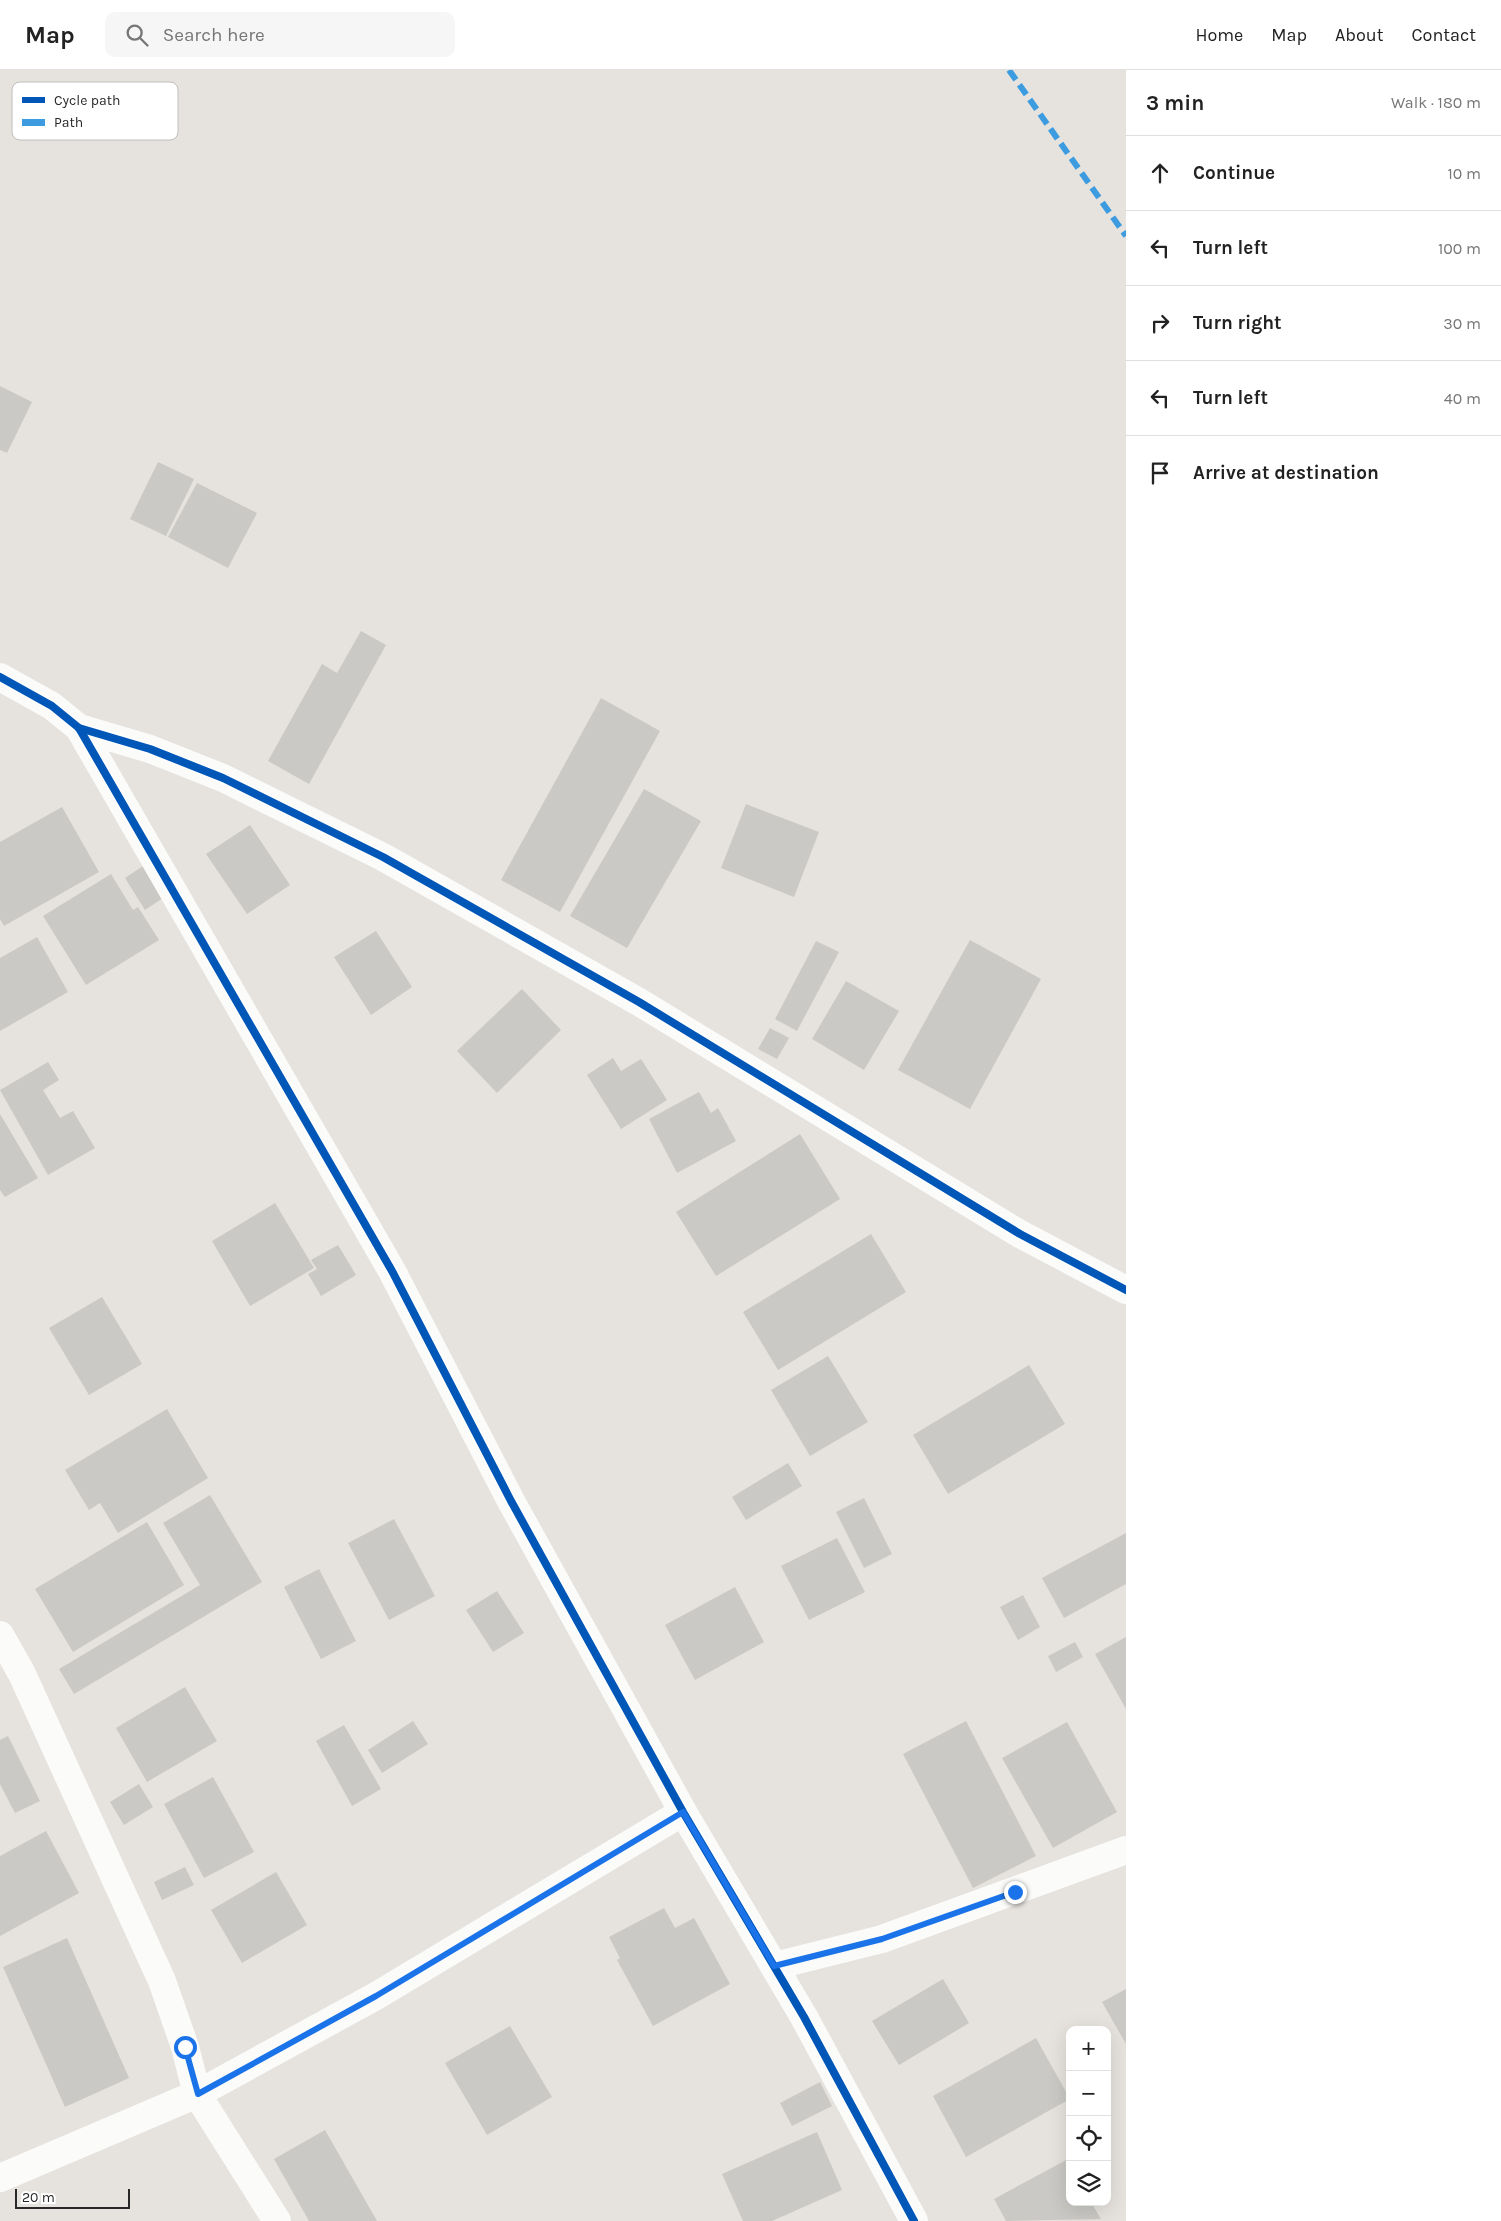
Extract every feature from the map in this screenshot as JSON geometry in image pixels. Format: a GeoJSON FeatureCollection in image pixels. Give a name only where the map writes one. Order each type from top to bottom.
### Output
{"type":"FeatureCollection","features":[{"type":"Feature","properties":{"kind":"street"},"geometry":{"type":"LineString","coordinates":[[0,677],[52,706],[79,728],[392,1271],[511,1502],[683,1812],[774,1966],[914,2221]]}},
{"type":"Feature","properties":{"kind":"street"},"geometry":{"type":"LineString","coordinates":[[79,728],[150,749],[223,778],[383,857],[639,1002],[1020,1234],[1126,1290]]}},
{"type":"Feature","properties":{"kind":"street"},"geometry":{"type":"LineString","coordinates":[[0,1635],[22,1674],[162,1982],[185,2047],[198,2094],[277,2221]]}},
{"type":"Feature","properties":{"kind":"street"},"geometry":{"type":"LineString","coordinates":[[0,2178],[198,2094],[376,1996],[683,1812]]}},
{"type":"Feature","properties":{"kind":"street"},"geometry":{"type":"LineString","coordinates":[[774,1966],[882,1939],[1126,1850]]}},
{"type":"Feature","properties":{"kind":"building"},"geometry":{"type":"Polygon","coordinates":[[[0,386],[32,402],[7,453],[0,450],[0,386]]]}},
{"type":"Feature","properties":{"kind":"building"},"geometry":{"type":"Polygon","coordinates":[[[158,462],[194,479],[166,536],[130,519],[158,462]]]}},
{"type":"Feature","properties":{"kind":"building"},"geometry":{"type":"Polygon","coordinates":[[[197,483],[257,513],[228,568],[168,537],[197,483]]]}},
{"type":"Feature","properties":{"kind":"building"},"geometry":{"type":"Polygon","coordinates":[[[361,631],[386,645],[309,784],[268,761],[322,664],[337,673],[361,631]]]}},
{"type":"Feature","properties":{"kind":"building"},"geometry":{"type":"Polygon","coordinates":[[[601,698],[660,731],[560,912],[501,880],[601,698]]]}},
{"type":"Feature","properties":{"kind":"building"},"geometry":{"type":"Polygon","coordinates":[[[644,789],[701,821],[627,948],[570,916],[644,789]]]}},
{"type":"Feature","properties":{"kind":"building"},"geometry":{"type":"Polygon","coordinates":[[[746,804],[819,832],[794,897],[721,868],[746,804]]]}},
{"type":"Feature","properties":{"kind":"building"},"geometry":{"type":"Polygon","coordinates":[[[62,807],[99,872],[4,926],[0,919],[0,842],[62,807]]]}},
{"type":"Feature","properties":{"kind":"building"},"geometry":{"type":"Polygon","coordinates":[[[250,825],[290,885],[247,914],[206,854],[250,825]]]}},
{"type":"Feature","properties":{"kind":"building"},"geometry":{"type":"Polygon","coordinates":[[[143,866],[163,898],[145,910],[125,878],[143,866]]]}},
{"type":"Feature","properties":{"kind":"building"},"geometry":{"type":"Polygon","coordinates":[[[111,874],[133,910],[138,907],[159,940],[86,985],[43,916],[111,874]]]}},
{"type":"Feature","properties":{"kind":"building"},"geometry":{"type":"Polygon","coordinates":[[[376,931],[412,987],[371,1015],[334,957],[376,931]]]}},
{"type":"Feature","properties":{"kind":"building"},"geometry":{"type":"Polygon","coordinates":[[[37,937],[68,992],[0,1031],[0,958],[37,937]]]}},
{"type":"Feature","properties":{"kind":"building"},"geometry":{"type":"Polygon","coordinates":[[[970,940],[1041,979],[970,1109],[898,1070],[970,940]]]}},
{"type":"Feature","properties":{"kind":"building"},"geometry":{"type":"Polygon","coordinates":[[[816,941],[839,952],[797,1031],[775,1019],[816,941]]]}},
{"type":"Feature","properties":{"kind":"building"},"geometry":{"type":"Polygon","coordinates":[[[846,981],[899,1011],[864,1070],[812,1039],[846,981]]]}},
{"type":"Feature","properties":{"kind":"building"},"geometry":{"type":"Polygon","coordinates":[[[522,989],[561,1030],[497,1093],[457,1051],[522,989]]]}},
{"type":"Feature","properties":{"kind":"building"},"geometry":{"type":"Polygon","coordinates":[[[770,1028],[789,1038],[777,1059],[758,1049],[770,1028]]]}},
{"type":"Feature","properties":{"kind":"building"},"geometry":{"type":"Polygon","coordinates":[[[613,1058],[621,1071],[641,1059],[667,1100],[621,1129],[587,1075],[613,1058]]]}},
{"type":"Feature","properties":{"kind":"building"},"geometry":{"type":"Polygon","coordinates":[[[48,1062],[59,1080],[43,1090],[60,1118],[73,1111],[95,1148],[48,1175],[0,1090],[48,1062]]]}},
{"type":"Feature","properties":{"kind":"building"},"geometry":{"type":"Polygon","coordinates":[[[699,1092],[711,1113],[718,1108],[736,1141],[677,1173],[649,1119],[699,1092]]]}},
{"type":"Feature","properties":{"kind":"building"},"geometry":{"type":"Polygon","coordinates":[[[0,1114],[38,1178],[5,1197],[0,1190],[0,1114]]]}},
{"type":"Feature","properties":{"kind":"building"},"geometry":{"type":"Polygon","coordinates":[[[800,1134],[840,1199],[716,1276],[676,1212],[800,1134]]]}},
{"type":"Feature","properties":{"kind":"building"},"geometry":{"type":"Polygon","coordinates":[[[275,1203],[314,1268],[250,1306],[212,1241],[275,1203]]]}},
{"type":"Feature","properties":{"kind":"building"},"geometry":{"type":"Polygon","coordinates":[[[871,1234],[906,1292],[778,1370],[743,1312],[871,1234]]]}},
{"type":"Feature","properties":{"kind":"building"},"geometry":{"type":"Polygon","coordinates":[[[338,1245],[356,1275],[321,1296],[308,1274],[317,1269],[311,1260],[338,1245]]]}},
{"type":"Feature","properties":{"kind":"building"},"geometry":{"type":"Polygon","coordinates":[[[102,1297],[142,1364],[89,1395],[49,1328],[102,1297]]]}},
{"type":"Feature","properties":{"kind":"building"},"geometry":{"type":"Polygon","coordinates":[[[828,1356],[868,1422],[810,1456],[771,1390],[828,1356]]]}},
{"type":"Feature","properties":{"kind":"building"},"geometry":{"type":"Polygon","coordinates":[[[1029,1365],[1065,1424],[948,1494],[913,1435],[1029,1365]]]}},
{"type":"Feature","properties":{"kind":"building"},"geometry":{"type":"Polygon","coordinates":[[[167,1409],[208,1478],[118,1533],[100,1503],[89,1510],[65,1470],[167,1409]]]}},
{"type":"Feature","properties":{"kind":"building"},"geometry":{"type":"Polygon","coordinates":[[[788,1463],[802,1486],[746,1520],[732,1497],[788,1463]]]}},
{"type":"Feature","properties":{"kind":"building"},"geometry":{"type":"Polygon","coordinates":[[[210,1495],[262,1582],[74,1694],[59,1669],[200,1585],[163,1523],[210,1495]]]}},
{"type":"Feature","properties":{"kind":"building"},"geometry":{"type":"Polygon","coordinates":[[[864,1498],[892,1554],[864,1568],[836,1512],[864,1498]]]}},
{"type":"Feature","properties":{"kind":"building"},"geometry":{"type":"Polygon","coordinates":[[[394,1519],[435,1596],[389,1620],[348,1543],[394,1519]]]}},
{"type":"Feature","properties":{"kind":"building"},"geometry":{"type":"Polygon","coordinates":[[[147,1522],[184,1585],[73,1652],[35,1589],[147,1522]]]}},
{"type":"Feature","properties":{"kind":"building"},"geometry":{"type":"Polygon","coordinates":[[[1126,1533],[1126,1584],[1064,1618],[1042,1578],[1126,1533]]]}},
{"type":"Feature","properties":{"kind":"building"},"geometry":{"type":"Polygon","coordinates":[[[837,1538],[865,1592],[809,1620],[781,1566],[837,1538]]]}},
{"type":"Feature","properties":{"kind":"building"},"geometry":{"type":"Polygon","coordinates":[[[319,1569],[356,1641],[321,1659],[284,1587],[319,1569]]]}},
{"type":"Feature","properties":{"kind":"building"},"geometry":{"type":"Polygon","coordinates":[[[735,1587],[764,1642],[695,1680],[665,1625],[735,1587]]]}},
{"type":"Feature","properties":{"kind":"building"},"geometry":{"type":"Polygon","coordinates":[[[497,1591],[524,1633],[493,1652],[466,1610],[497,1591]]]}},
{"type":"Feature","properties":{"kind":"building"},"geometry":{"type":"Polygon","coordinates":[[[1023,1595],[1040,1627],[1018,1640],[1000,1607],[1023,1595]]]}},
{"type":"Feature","properties":{"kind":"building"},"geometry":{"type":"Polygon","coordinates":[[[1126,1637],[1126,1709],[1095,1654],[1126,1637]]]}},
{"type":"Feature","properties":{"kind":"building"},"geometry":{"type":"Polygon","coordinates":[[[1075,1642],[1083,1657],[1056,1672],[1048,1656],[1075,1642]]]}},
{"type":"Feature","properties":{"kind":"building"},"geometry":{"type":"Polygon","coordinates":[[[185,1687],[217,1741],[147,1782],[116,1728],[185,1687]]]}},
{"type":"Feature","properties":{"kind":"building"},"geometry":{"type":"Polygon","coordinates":[[[413,1721],[428,1744],[382,1773],[368,1750],[413,1721]]]}},
{"type":"Feature","properties":{"kind":"building"},"geometry":{"type":"Polygon","coordinates":[[[966,1721],[1036,1856],[973,1888],[903,1754],[966,1721]]]}},
{"type":"Feature","properties":{"kind":"building"},"geometry":{"type":"Polygon","coordinates":[[[1067,1722],[1117,1812],[1053,1848],[1002,1758],[1067,1722]]]}},
{"type":"Feature","properties":{"kind":"building"},"geometry":{"type":"Polygon","coordinates":[[[344,1725],[381,1789],[352,1806],[316,1741],[344,1725]]]}},
{"type":"Feature","properties":{"kind":"building"},"geometry":{"type":"Polygon","coordinates":[[[8,1736],[40,1801],[15,1813],[0,1784],[0,1740],[8,1736]]]}},
{"type":"Feature","properties":{"kind":"building"},"geometry":{"type":"Polygon","coordinates":[[[213,1777],[254,1852],[204,1878],[164,1804],[213,1777]]]}},
{"type":"Feature","properties":{"kind":"building"},"geometry":{"type":"Polygon","coordinates":[[[139,1784],[153,1807],[124,1825],[110,1802],[139,1784]]]}},
{"type":"Feature","properties":{"kind":"building"},"geometry":{"type":"Polygon","coordinates":[[[46,1831],[79,1893],[0,1936],[0,1856],[46,1831]]]}},
{"type":"Feature","properties":{"kind":"building"},"geometry":{"type":"Polygon","coordinates":[[[185,1867],[194,1885],[162,1900],[154,1882],[185,1867]]]}},
{"type":"Feature","properties":{"kind":"building"},"geometry":{"type":"Polygon","coordinates":[[[276,1872],[307,1925],[242,1963],[211,1910],[276,1872]]]}},
{"type":"Feature","properties":{"kind":"building"},"geometry":{"type":"Polygon","coordinates":[[[664,1908],[675,1928],[694,1918],[730,1984],[653,2026],[617,1960],[620,1958],[609,1937],[664,1908]]]}},
{"type":"Feature","properties":{"kind":"building"},"geometry":{"type":"Polygon","coordinates":[[[67,1938],[129,2078],[65,2107],[3,1967],[67,1938]]]}},
{"type":"Feature","properties":{"kind":"building"},"geometry":{"type":"Polygon","coordinates":[[[943,1979],[969,2023],[899,2065],[872,2021],[943,1979]]]}},
{"type":"Feature","properties":{"kind":"building"},"geometry":{"type":"Polygon","coordinates":[[[1126,1989],[1126,2044],[1102,2002],[1126,1989]]]}},
{"type":"Feature","properties":{"kind":"building"},"geometry":{"type":"Polygon","coordinates":[[[510,2026],[552,2097],[487,2135],[445,2063],[510,2026]]]}},
{"type":"Feature","properties":{"kind":"building"},"geometry":{"type":"Polygon","coordinates":[[[1036,2038],[1066,2092],[1066,2101],[966,2157],[933,2096],[1036,2038]]]}},
{"type":"Feature","properties":{"kind":"building"},"geometry":{"type":"Polygon","coordinates":[[[820,2082],[832,2106],[792,2126],[780,2103],[820,2082]]]}},
{"type":"Feature","properties":{"kind":"building"},"geometry":{"type":"Polygon","coordinates":[[[325,2130],[377,2221],[309,2221],[274,2159],[325,2130]]]}},
{"type":"Feature","properties":{"kind":"building"},"geometry":{"type":"Polygon","coordinates":[[[817,2132],[842,2190],[772,2221],[743,2221],[722,2174],[817,2132]]]}},
{"type":"Feature","properties":{"kind":"building"},"geometry":{"type":"Polygon","coordinates":[[[1066,2160],[1066,2206],[1093,2206],[1101,2219],[1006,2221],[994,2199],[1066,2160]]]}},
{"type":"Feature","properties":{"kind":"marked path"},"geometry":{"type":"LineString","coordinates":[[1009,70],[1126,236]]}},
{"type":"Feature","properties":{"kind":"cycle path"},"geometry":{"type":"LineString","coordinates":[[0,677],[52,706],[79,728],[392,1271],[511,1501],[683,1812],[804,2017],[914,2221]]}},
{"type":"Feature","properties":{"kind":"cycle path"},"geometry":{"type":"LineString","coordinates":[[79,728],[150,749],[223,778],[383,857],[639,1002],[1020,1234],[1126,1290]]}},
{"type":"Feature","properties":{"kind":"route"},"geometry":{"type":"LineString","coordinates":[[185,2047],[198,2094],[376,1996],[683,1812],[774,1966],[882,1939],[1015,1892]]}}]}
